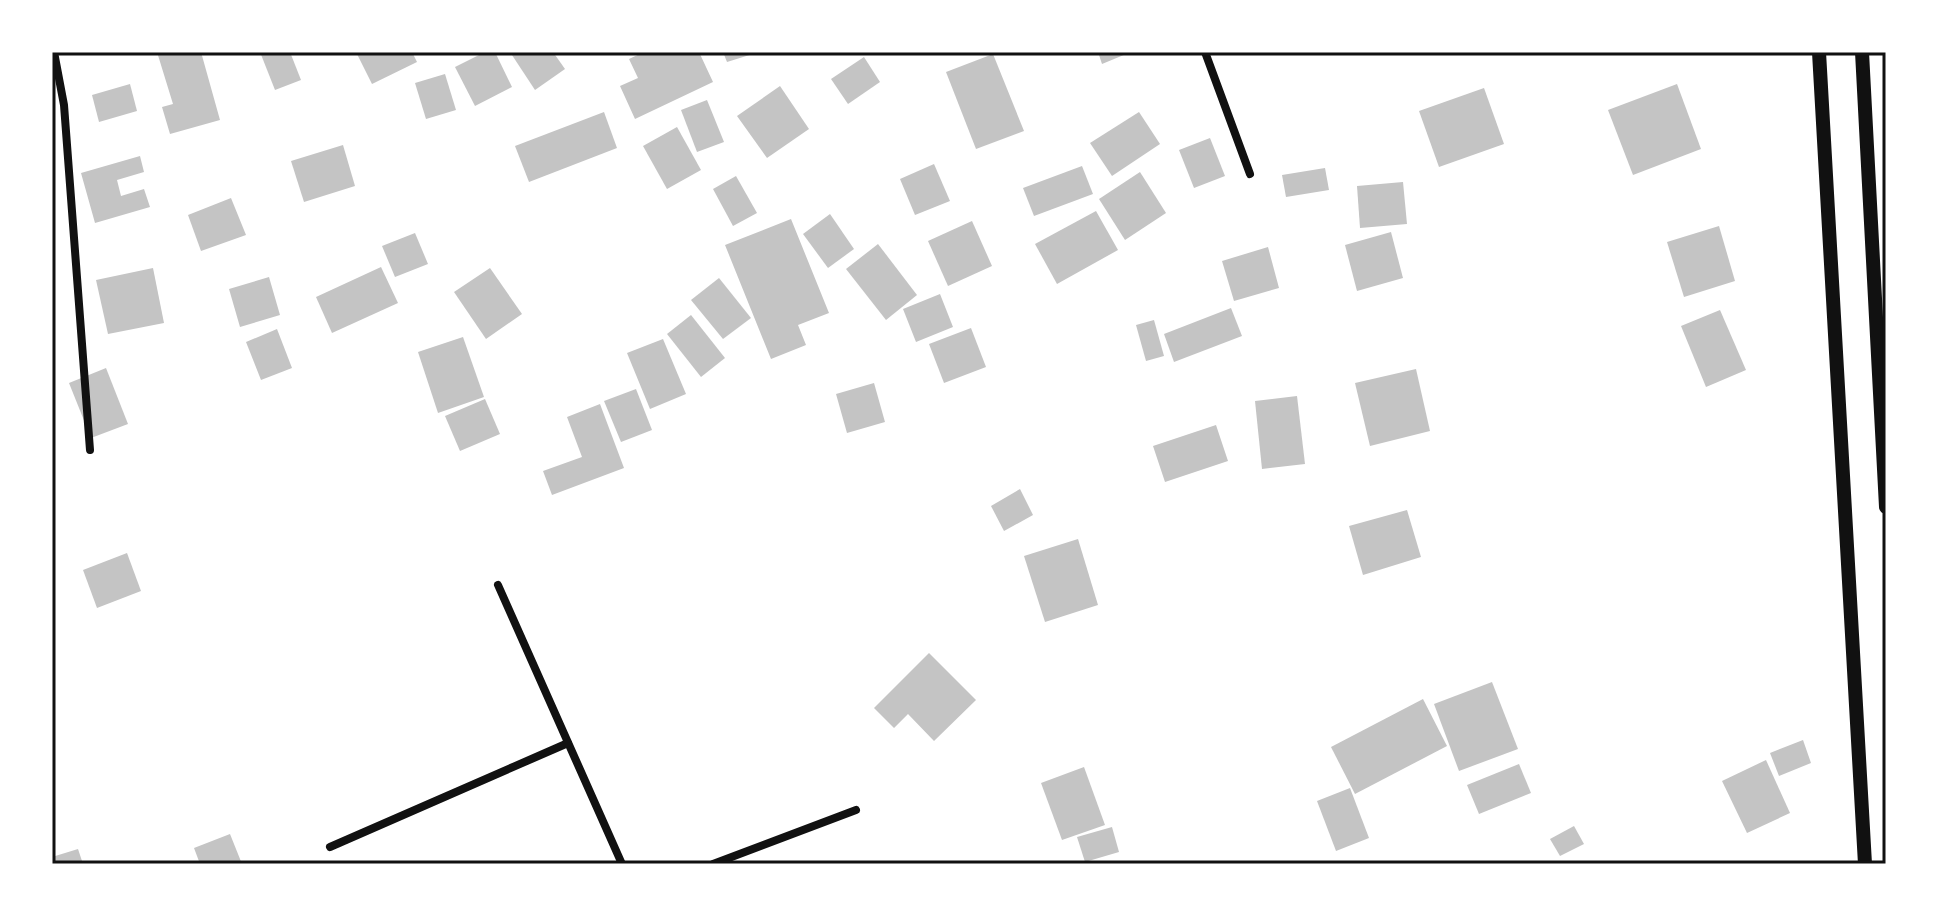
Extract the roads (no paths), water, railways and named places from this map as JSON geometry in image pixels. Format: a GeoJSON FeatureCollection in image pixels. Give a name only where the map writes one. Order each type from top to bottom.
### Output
{"type":"FeatureCollection","features":[{"type":"Feature","properties":{"kind":"street"},"geometry":{"type":"LineString","coordinates":[[54,52],[64,105],[90,450]]}},
{"type":"Feature","properties":{"kind":"street"},"geometry":{"type":"LineString","coordinates":[[1205,52],[1250,174]]}},
{"type":"Feature","properties":{"kind":"street"},"geometry":{"type":"LineString","coordinates":[[1819,52],[1865,864]]}},
{"type":"Feature","properties":{"kind":"street"},"geometry":{"type":"LineString","coordinates":[[1862,52],[1886,507]]}},
{"type":"Feature","properties":{"kind":"street"},"geometry":{"type":"LineString","coordinates":[[498,585],[622,864]]}},
{"type":"Feature","properties":{"kind":"street"},"geometry":{"type":"LineString","coordinates":[[330,847],[568,743]]}},
{"type":"Feature","properties":{"kind":"street"},"geometry":{"type":"LineString","coordinates":[[713,864],[856,810]]}}]}
